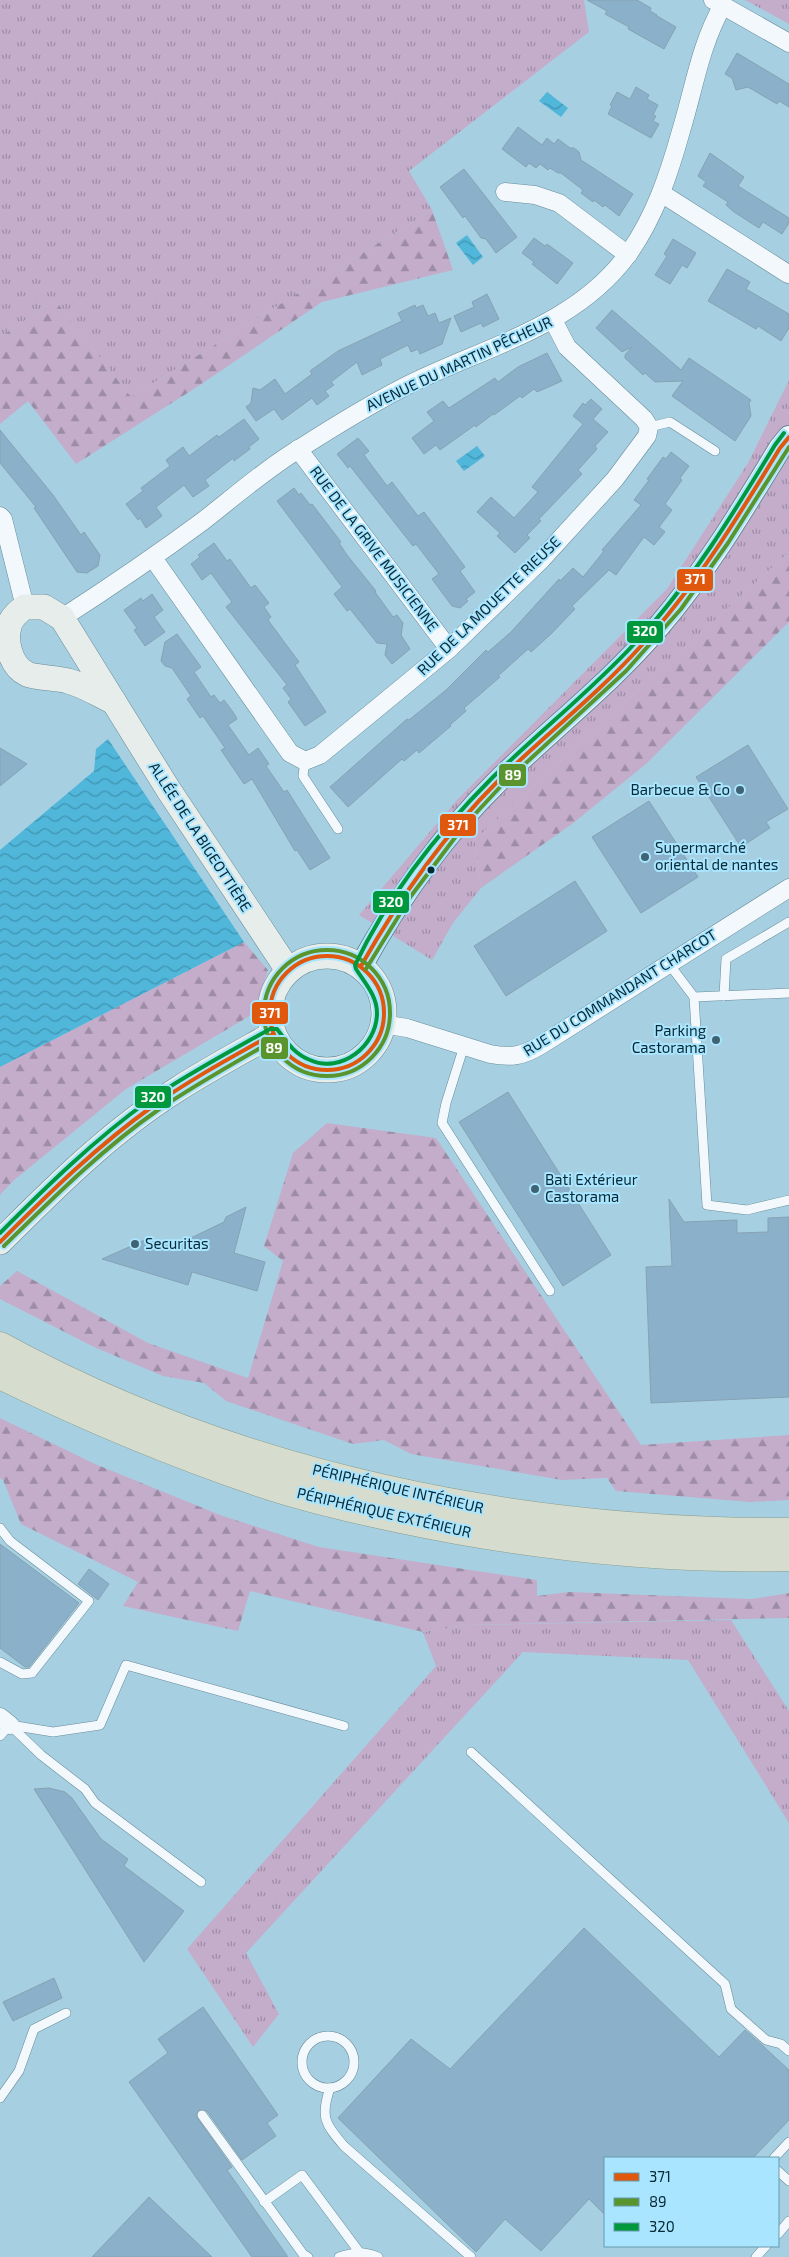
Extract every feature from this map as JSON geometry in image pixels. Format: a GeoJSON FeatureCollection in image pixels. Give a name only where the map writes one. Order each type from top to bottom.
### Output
{"type":"FeatureCollection","features":[{"type":"Feature","properties":{"kind":"highway","name":"PÉRIPHÉRIQUE INTÉRIEUR"},"geometry":{"type":"LineString","coordinates":[[0,1346],[81,1385],[171,1424],[267,1457],[383,1489],[491,1510],[577,1522],[673,1530],[789,1532]]}},
{"type":"Feature","properties":{"kind":"highway","name":"PÉRIPHÉRIQUE EXTÉRIEUR"},"geometry":{"type":"LineString","coordinates":[[0,1375],[68,1408],[153,1445],[260,1483],[338,1505],[438,1526],[552,1546],[669,1556],[789,1557]]}},
{"type":"Feature","properties":{"kind":"main road"},"geometry":{"type":"LineString","coordinates":[[62,618],[44,607],[10,622],[8,644],[9,668],[28,674],[71,682],[114,702]]}},
{"type":"Feature","properties":{"kind":"main road","name":"ALLÉE DE LA BIGEOTTIÈRE"},"geometry":{"type":"LineString","coordinates":[[62,618],[168,789],[288,970]]}},
{"type":"Feature","properties":{"kind":"main road"},"geometry":{"type":"LineString","coordinates":[[324,955],[343,958],[360,966],[372,978],[380,992],[384,1007],[383,1024],[376,1044],[361,1059],[342,1069],[321,1070],[301,1064],[284,1052],[273,1034],[269,1017],[271,1000],[277,984],[288,970],[304,960],[324,955]]}},
{"type":"Feature","properties":{"kind":"main road"},"geometry":{"type":"LineString","coordinates":[[0,1242],[105,1142],[177,1089],[273,1034]]}},
{"type":"Feature","properties":{"kind":"street"},"geometry":{"type":"LineString","coordinates":[[718,3],[789,42]]}},
{"type":"Feature","properties":{"kind":"street","name":"AVENUE DU MARTIN PÊCHEUR"},"geometry":{"type":"LineString","coordinates":[[62,618],[153,558],[298,449],[405,386],[553,320],[604,282],[628,255],[648,225],[682,131],[698,62],[716,17],[718,3]]}},
{"type":"Feature","properties":{"kind":"street"},"geometry":{"type":"LineString","coordinates":[[505,192],[535,195],[560,203],[628,255]]}},
{"type":"Feature","properties":{"kind":"street"},"geometry":{"type":"LineString","coordinates":[[661,193],[788,274]]}},
{"type":"Feature","properties":{"kind":"street"},"geometry":{"type":"LineString","coordinates":[[553,320],[567,347],[644,419],[648,427]]}},
{"type":"Feature","properties":{"kind":"street","name":"RUE DE LA MOUETTE RIEUSE"},"geometry":{"type":"LineString","coordinates":[[305,761],[320,755],[449,649],[542,559],[615,480],[647,436],[648,427]]}},
{"type":"Feature","properties":{"kind":"street"},"geometry":{"type":"LineString","coordinates":[[360,966],[399,901],[443,842],[498,782],[602,686],[659,626],[726,538],[789,437]]}},
{"type":"Feature","properties":{"kind":"street","name":"RUE DE LA GRIVE MUSICIENNE"},"geometry":{"type":"LineString","coordinates":[[298,449],[449,649]]}},
{"type":"Feature","properties":{"kind":"street"},"geometry":{"type":"LineString","coordinates":[[0,516],[3,519],[10,622]]}},
{"type":"Feature","properties":{"kind":"street"},"geometry":{"type":"LineString","coordinates":[[153,558],[290,754],[305,761]]}},
{"type":"Feature","properties":{"kind":"street","name":"RUE DU COMMANDANT CHARCOT"},"geometry":{"type":"LineString","coordinates":[[383,1024],[407,1028],[503,1057],[524,1054],[789,888]]}},
{"type":"Feature","properties":{"kind":"lane"},"geometry":{"type":"LineString","coordinates":[[648,427],[670,422],[715,451]]}},
{"type":"Feature","properties":{"kind":"lane"},"geometry":{"type":"LineString","coordinates":[[305,761],[304,776],[338,829]]}},
{"type":"Feature","properties":{"kind":"lane"},"geometry":{"type":"LineString","coordinates":[[724,996],[726,959],[789,922]]}},
{"type":"Feature","properties":{"kind":"lane"},"geometry":{"type":"LineString","coordinates":[[669,964],[694,997],[707,1205],[747,1210],[789,1200]]}},
{"type":"Feature","properties":{"kind":"lane"},"geometry":{"type":"LineString","coordinates":[[694,997],[789,994]]}},
{"type":"Feature","properties":{"kind":"lane"},"geometry":{"type":"LineString","coordinates":[[464,1046],[446,1103],[442,1123],[550,1291]]}},
{"type":"Feature","properties":{"kind":"lane"},"geometry":{"type":"LineString","coordinates":[[0,1528],[10,1541],[89,1601],[32,1674],[22,1674],[0,1662]]}},
{"type":"Feature","properties":{"kind":"lane"},"geometry":{"type":"LineString","coordinates":[[3,1726],[53,1732],[100,1725],[126,1665],[344,1726]]}},
{"type":"Feature","properties":{"kind":"lane"},"geometry":{"type":"LineString","coordinates":[[3,1726],[85,1789],[96,1804],[201,1882]]}},
{"type":"Feature","properties":{"kind":"lane"},"geometry":{"type":"LineString","coordinates":[[472,1752],[725,1984],[730,2009],[766,2040],[781,2044],[789,2051]]}},
{"type":"Feature","properties":{"kind":"lane"},"geometry":{"type":"LineString","coordinates":[[0,2098],[19,2071],[34,2029],[66,2013]]}},
{"type":"Feature","properties":{"kind":"lane"},"geometry":{"type":"LineString","coordinates":[[327,2034],[345,2040],[355,2056],[352,2075],[338,2088],[330,2088],[319,2088],[305,2076],[301,2058],[310,2041],[327,2034]]}},
{"type":"Feature","properties":{"kind":"lane"},"geometry":{"type":"LineString","coordinates":[[330,2088],[324,2106],[326,2125],[344,2146],[471,2257]]}},
{"type":"Feature","properties":{"kind":"lane"},"geometry":{"type":"LineString","coordinates":[[202,2115],[264,2202],[303,2254],[308,2257]]}},
{"type":"Feature","properties":{"kind":"lane"},"geometry":{"type":"LineString","coordinates":[[775,2157],[789,2142]]}},
{"type":"Feature","properties":{"kind":"lane"},"geometry":{"type":"LineString","coordinates":[[779,2172],[789,2181]]}},
{"type":"Feature","properties":{"kind":"lane"},"geometry":{"type":"LineString","coordinates":[[264,2202],[302,2175],[360,2253]]}},
{"type":"Feature","properties":{"kind":"lane"},"geometry":{"type":"LineString","coordinates":[[779,2233],[789,2222]]}},
{"type":"Feature","properties":{"kind":"lane"},"geometry":{"type":"LineString","coordinates":[[756,2257],[765,2247]]}},
{"type":"Feature","properties":{"kind":"lane"},"geometry":{"type":"LineString","coordinates":[[339,2257],[353,2253],[369,2253],[378,2257]]}},
{"type":"Feature","properties":{"kind":"green space"},"geometry":{"type":"Polygon","coordinates":[[[0,0],[584,0],[589,32],[409,171],[432,210],[131,397],[55,300],[0,337],[0,0]]]}},
{"type":"Feature","properties":{"kind":"green space"},"geometry":{"type":"Polygon","coordinates":[[[745,0],[789,0],[789,24],[745,0]]]}},
{"type":"Feature","properties":{"kind":"green space"},"geometry":{"type":"Polygon","coordinates":[[[432,210],[453,270],[322,302],[200,385],[76,464],[28,401],[0,424],[0,337],[55,300],[131,397],[432,210]]]}},
{"type":"Feature","properties":{"kind":"green space"},"geometry":{"type":"Polygon","coordinates":[[[789,380],[789,552],[475,840],[481,888],[453,923],[432,960],[359,915],[457,800],[667,589],[748,463],[789,380]]]}},
{"type":"Feature","properties":{"kind":"green space"},"geometry":{"type":"Polygon","coordinates":[[[789,552],[789,622],[646,764],[572,824],[481,888],[475,840],[789,552]]]}},
{"type":"Feature","properties":{"kind":"green space"},"geometry":{"type":"Polygon","coordinates":[[[244,942],[268,970],[253,1014],[126,1089],[13,1181],[0,1195],[0,1067],[244,942]]]}},
{"type":"Feature","properties":{"kind":"green space"},"geometry":{"type":"Polygon","coordinates":[[[327,1123],[436,1138],[641,1445],[789,1435],[789,1500],[750,1502],[616,1491],[607,1478],[562,1480],[411,1454],[384,1440],[353,1444],[226,1401],[204,1383],[163,1376],[94,1347],[0,1299],[0,1286],[17,1271],[148,1343],[248,1378],[283,1261],[264,1246],[293,1153],[327,1123]]]}},
{"type":"Feature","properties":{"kind":"green space"},"geometry":{"type":"Polygon","coordinates":[[[0,1418],[95,1464],[220,1515],[319,1547],[537,1580],[537,1596],[569,1592],[752,1599],[789,1593],[789,1618],[466,1625],[423,1632],[250,1591],[238,1631],[123,1606],[138,1582],[21,1524],[3,1480],[0,1478],[0,1418]]]}},
{"type":"Feature","properties":{"kind":"green space"},"geometry":{"type":"Polygon","coordinates":[[[731,1620],[789,1711],[789,1823],[688,1660],[523,1652],[246,1953],[279,2014],[253,2047],[187,1949],[436,1666],[423,1632],[466,1625],[731,1620]]]}},
{"type":"Feature","properties":{"kind":"water"},"geometry":{"type":"Polygon","coordinates":[[[547,92],[568,108],[561,117],[539,101],[547,92]]]}},
{"type":"Feature","properties":{"kind":"water"},"geometry":{"type":"Polygon","coordinates":[[[467,235],[483,257],[473,265],[456,243],[467,235]]]}},
{"type":"Feature","properties":{"kind":"water"},"geometry":{"type":"Polygon","coordinates":[[[477,446],[485,456],[464,471],[456,461],[477,446]]]}},
{"type":"Feature","properties":{"kind":"water"},"geometry":{"type":"Polygon","coordinates":[[[108,739],[244,942],[0,1067],[0,850],[94,771],[96,749],[108,739]]]}},
{"type":"Feature","properties":{"kind":"building"},"geometry":{"type":"Polygon","coordinates":[[[587,0],[637,0],[651,8],[650,11],[657,16],[676,27],[664,49],[628,29],[629,27],[605,14],[607,11],[587,0]]]}},
{"type":"Feature","properties":{"kind":"building"},"geometry":{"type":"Polygon","coordinates":[[[737,53],[789,84],[789,107],[779,101],[777,104],[748,87],[736,90],[732,78],[725,74],[737,53]]]}},
{"type":"Feature","properties":{"kind":"building"},"geometry":{"type":"Polygon","coordinates":[[[636,87],[649,95],[647,99],[658,105],[653,115],[656,116],[653,121],[659,124],[651,138],[608,114],[612,106],[610,105],[617,92],[630,99],[636,87]]]}},
{"type":"Feature","properties":{"kind":"building"},"geometry":{"type":"Polygon","coordinates":[[[518,127],[542,145],[547,138],[554,144],[558,139],[570,148],[574,148],[579,152],[581,160],[633,194],[619,216],[605,205],[603,207],[594,200],[593,202],[581,193],[583,190],[561,173],[550,168],[548,170],[540,164],[536,168],[529,163],[526,167],[502,149],[518,127]]]}},
{"type":"Feature","properties":{"kind":"building"},"geometry":{"type":"Polygon","coordinates":[[[710,153],[744,177],[738,186],[789,218],[789,223],[782,234],[763,222],[759,228],[734,212],[726,205],[728,202],[703,186],[706,182],[698,176],[710,153]]]}},
{"type":"Feature","properties":{"kind":"building"},"geometry":{"type":"Polygon","coordinates":[[[464,169],[517,237],[496,253],[486,239],[481,238],[465,216],[463,218],[440,187],[464,169]]]}},
{"type":"Feature","properties":{"kind":"building"},"geometry":{"type":"Polygon","coordinates":[[[534,238],[545,246],[547,244],[573,263],[557,284],[532,264],[534,262],[522,253],[534,238]]]}},
{"type":"Feature","properties":{"kind":"building"},"geometry":{"type":"Polygon","coordinates":[[[673,239],[696,253],[687,268],[682,265],[670,284],[655,275],[667,256],[664,254],[673,239]]]}},
{"type":"Feature","properties":{"kind":"building"},"geometry":{"type":"Polygon","coordinates":[[[727,269],[750,282],[746,289],[789,314],[789,328],[781,341],[758,326],[756,329],[708,301],[727,269]]]}},
{"type":"Feature","properties":{"kind":"building"},"geometry":{"type":"Polygon","coordinates":[[[487,294],[499,319],[483,327],[481,323],[461,332],[454,316],[474,307],[472,302],[487,294]]]}},
{"type":"Feature","properties":{"kind":"building"},"geometry":{"type":"Polygon","coordinates":[[[415,305],[416,308],[423,305],[428,316],[435,313],[439,323],[451,318],[442,344],[420,354],[418,349],[411,352],[408,345],[380,359],[382,365],[362,375],[357,362],[331,382],[334,385],[325,391],[329,396],[317,405],[312,398],[282,420],[274,409],[256,421],[246,407],[251,403],[253,388],[260,390],[275,379],[285,394],[312,374],[310,371],[338,351],[402,321],[398,313],[415,305]]]}},
{"type":"Feature","properties":{"kind":"building"},"geometry":{"type":"Polygon","coordinates":[[[612,310],[681,370],[689,358],[751,400],[749,403],[751,416],[735,441],[672,396],[683,381],[655,382],[645,373],[643,375],[625,358],[625,355],[632,347],[622,352],[596,328],[612,310]]]}},
{"type":"Feature","properties":{"kind":"building"},"geometry":{"type":"Polygon","coordinates":[[[547,353],[562,381],[537,392],[534,389],[522,398],[520,396],[440,450],[436,445],[424,454],[412,438],[434,421],[427,412],[443,401],[449,408],[495,378],[498,382],[518,367],[547,353]]]}},
{"type":"Feature","properties":{"kind":"building"},"geometry":{"type":"Polygon","coordinates":[[[591,399],[602,409],[593,419],[608,432],[595,446],[597,449],[578,470],[582,474],[539,519],[541,521],[527,535],[530,538],[515,553],[497,536],[500,533],[477,512],[491,497],[514,518],[538,492],[532,487],[583,424],[573,416],[583,403],[585,405],[591,399]]]}},
{"type":"Feature","properties":{"kind":"building"},"geometry":{"type":"Polygon","coordinates":[[[244,419],[259,439],[249,447],[250,449],[234,461],[233,458],[205,480],[209,486],[193,497],[184,485],[156,507],[162,516],[146,528],[140,518],[138,520],[126,504],[143,491],[141,488],[170,466],[166,460],[183,447],[189,456],[217,435],[219,437],[244,419]]]}},
{"type":"Feature","properties":{"kind":"building"},"geometry":{"type":"Polygon","coordinates":[[[0,430],[53,495],[81,535],[84,532],[100,555],[98,566],[87,573],[77,572],[34,508],[36,507],[0,463],[0,430]]]}},
{"type":"Feature","properties":{"kind":"building"},"geometry":{"type":"Polygon","coordinates":[[[358,438],[369,451],[364,455],[387,486],[392,482],[418,516],[424,512],[465,567],[460,571],[475,592],[466,599],[468,601],[460,608],[452,606],[432,579],[439,574],[416,544],[413,546],[350,466],[348,468],[337,454],[358,438]]]}},
{"type":"Feature","properties":{"kind":"building"},"geometry":{"type":"Polygon","coordinates":[[[671,452],[689,466],[680,478],[682,480],[665,504],[672,510],[659,527],[665,532],[654,545],[644,537],[616,575],[609,570],[572,606],[575,609],[551,634],[531,652],[528,649],[498,676],[500,677],[464,708],[466,711],[451,726],[419,753],[417,750],[404,761],[402,759],[348,807],[330,787],[407,719],[409,720],[446,690],[486,650],[488,652],[511,632],[559,579],[560,581],[573,568],[583,577],[604,551],[602,550],[641,505],[634,500],[663,457],[666,459],[671,452]]]}},
{"type":"Feature","properties":{"kind":"building"},"geometry":{"type":"Polygon","coordinates":[[[294,488],[299,495],[301,493],[310,505],[312,504],[393,617],[397,615],[403,623],[401,635],[410,649],[392,664],[385,655],[387,644],[377,643],[350,609],[347,611],[334,594],[342,587],[277,501],[294,488]]]}},
{"type":"Feature","properties":{"kind":"building"},"geometry":{"type":"Polygon","coordinates":[[[214,543],[227,561],[230,559],[251,588],[255,585],[269,603],[264,607],[271,617],[268,620],[299,662],[295,665],[326,712],[305,726],[288,702],[291,699],[283,688],[287,685],[226,607],[232,602],[211,573],[202,580],[191,564],[200,557],[198,555],[214,543]]]}},
{"type":"Feature","properties":{"kind":"building"},"geometry":{"type":"Polygon","coordinates":[[[152,594],[163,610],[154,617],[165,632],[145,646],[134,630],[137,628],[124,610],[141,598],[143,601],[152,594]]]}},
{"type":"Feature","properties":{"kind":"building"},"geometry":{"type":"Polygon","coordinates":[[[177,634],[201,667],[194,672],[211,697],[214,695],[220,703],[224,700],[237,719],[228,725],[249,755],[258,748],[269,764],[266,766],[284,792],[287,790],[330,858],[310,870],[297,850],[295,851],[252,779],[244,784],[221,750],[225,748],[203,716],[200,718],[187,699],[191,696],[172,668],[165,666],[161,661],[165,642],[177,634]]]}},
{"type":"Feature","properties":{"kind":"building","name":"Barbecue & Co"},"geometry":{"type":"Polygon","coordinates":[[[748,745],[788,809],[766,822],[770,828],[741,847],[696,777],[748,745]]]}},
{"type":"Feature","properties":{"kind":"building"},"geometry":{"type":"Polygon","coordinates":[[[0,748],[27,764],[0,786],[0,748]]]}},
{"type":"Feature","properties":{"kind":"building","name":"Supermarché oriental de nantes"},"geometry":{"type":"Polygon","coordinates":[[[649,801],[698,877],[641,913],[592,837],[649,801]]]}},
{"type":"Feature","properties":{"kind":"building"},"geometry":{"type":"Polygon","coordinates":[[[575,881],[607,931],[506,996],[474,946],[575,881]]]}},
{"type":"Feature","properties":{"kind":"building","name":"Bati Extérieur Castorama"},"geometry":{"type":"Polygon","coordinates":[[[508,1092],[611,1255],[563,1286],[459,1122],[508,1092]]]}},
{"type":"Feature","properties":{"kind":"building"},"geometry":{"type":"Polygon","coordinates":[[[669,1199],[684,1222],[737,1220],[737,1233],[768,1232],[768,1218],[789,1217],[789,1397],[651,1403],[646,1267],[672,1266],[669,1199]]]}},
{"type":"Feature","properties":{"kind":"building"},"geometry":{"type":"Polygon","coordinates":[[[246,1207],[234,1253],[265,1262],[257,1291],[192,1272],[188,1285],[102,1259],[147,1239],[172,1247],[224,1222],[226,1217],[246,1207]]]}},
{"type":"Feature","properties":{"kind":"building"},"geometry":{"type":"Polygon","coordinates":[[[0,1544],[79,1603],[29,1667],[25,1667],[0,1648],[0,1544]]]}},
{"type":"Feature","properties":{"kind":"building"},"geometry":{"type":"Polygon","coordinates":[[[89,1569],[109,1584],[98,1600],[78,1584],[89,1569]]]}},
{"type":"Feature","properties":{"kind":"building"},"geometry":{"type":"Polygon","coordinates":[[[49,1788],[65,1792],[72,1798],[101,1839],[128,1859],[124,1866],[184,1911],[144,1962],[34,1789],[49,1788]]]}},
{"type":"Feature","properties":{"kind":"building"},"geometry":{"type":"Polygon","coordinates":[[[584,1928],[719,2057],[745,2030],[789,2070],[789,2120],[754,2157],[604,2157],[604,2214],[589,2199],[541,2251],[505,2219],[476,2252],[338,2118],[411,2039],[450,2069],[584,1928]]]}},
{"type":"Feature","properties":{"kind":"building"},"geometry":{"type":"Polygon","coordinates":[[[54,1978],[62,1998],[13,2021],[3,2002],[54,1978]]]}},
{"type":"Feature","properties":{"kind":"building"},"geometry":{"type":"Polygon","coordinates":[[[203,2007],[278,2115],[267,2123],[276,2136],[242,2160],[207,2111],[199,2110],[196,2116],[232,2167],[227,2170],[288,2257],[252,2257],[129,2082],[168,2053],[158,2039],[203,2007]]]}},
{"type":"Feature","properties":{"kind":"building"},"geometry":{"type":"Polygon","coordinates":[[[149,2197],[212,2257],[92,2257],[149,2197]]]}},
{"type":"Feature","properties":{"kind":"transit line","name":"320"},"geometry":{"type":"LineString","coordinates":[[0,1233],[71,1164],[128,1116],[178,1082],[270,1029],[277,1029],[291,1047],[304,1057],[322,1063],[334,1063],[345,1060],[364,1046],[371,1036],[377,1013],[373,995],[355,965],[368,939],[399,889],[453,819],[493,777],[602,677],[656,619],[693,572],[784,433]]}},
{"type":"Feature","properties":{"kind":"transit line","name":"371"},"geometry":{"type":"LineString","coordinates":[[361,966],[423,869],[478,802],[516,764],[607,681],[661,623],[698,575],[789,437]]}},
{"type":"Feature","properties":{"kind":"transit line","name":"89"},"geometry":{"type":"LineString","coordinates":[[366,969],[411,896],[463,827],[502,785],[626,671],[681,609],[728,543],[789,447]]}},
{"type":"Feature","properties":{"kind":"transit line","name":"89"},"geometry":{"type":"LineString","coordinates":[[327,950],[351,954],[372,968],[386,989],[390,1013],[386,1037],[372,1058],[351,1072],[327,1076],[303,1072],[282,1058],[268,1037],[264,1013],[268,989],[282,968],[303,954],[327,950]]}},
{"type":"Feature","properties":{"kind":"transit line","name":"371"},"geometry":{"type":"LineString","coordinates":[[327,956],[349,960],[367,973],[380,991],[384,1013],[380,1035],[367,1053],[349,1066],[327,1070],[305,1066],[287,1053],[274,1035],[270,1013],[274,991],[287,973],[305,960],[327,956]]}},
{"type":"Feature","properties":{"kind":"transit line","name":"371"},"geometry":{"type":"LineString","coordinates":[[0,1242],[74,1171],[132,1121],[212,1068],[273,1034]]}},
{"type":"Feature","properties":{"kind":"transit line","name":"89"},"geometry":{"type":"LineString","coordinates":[[4,1246],[78,1175],[137,1125],[216,1073],[276,1039]]}},
{"type":"Feature","properties":{"kind":"place","name":"Barbecue & Co"},"geometry":{"type":"Point","coordinates":[740,790]}},
{"type":"Feature","properties":{"kind":"place","name":"Supermarché oriental de nantes"},"geometry":{"type":"Point","coordinates":[645,857]}},
{"type":"Feature","properties":{"kind":"place","name":"Parking Castorama"},"geometry":{"type":"Point","coordinates":[716,1040]}},
{"type":"Feature","properties":{"kind":"place","name":"Bati Extérieur Castorama"},"geometry":{"type":"Point","coordinates":[535,1189]}},
{"type":"Feature","properties":{"kind":"place","name":"Securitas"},"geometry":{"type":"Point","coordinates":[135,1244]}}]}
